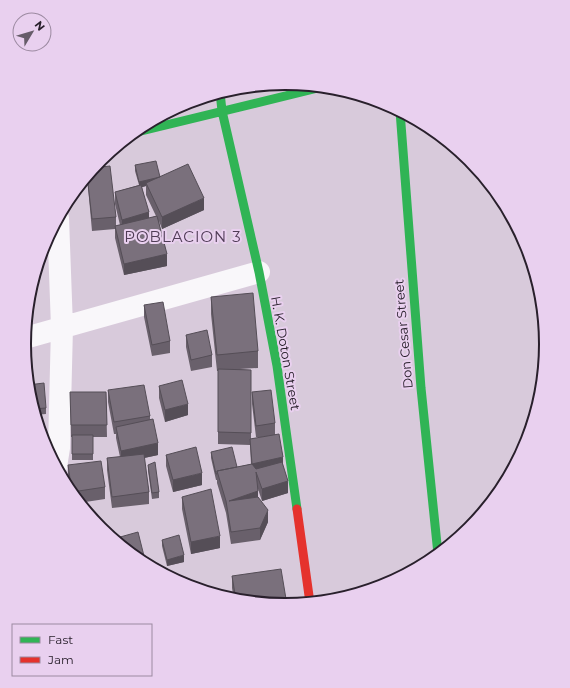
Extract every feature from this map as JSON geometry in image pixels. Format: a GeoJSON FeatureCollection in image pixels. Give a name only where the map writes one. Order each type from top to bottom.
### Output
{"type":"FeatureCollection","features":[{"type":"Feature","properties":{"kind":"street"},"geometry":{"type":"LineString","coordinates":[[151,129],[305,91]]}},
{"type":"Feature","properties":{"kind":"street","name":"H. K. Doton Street"},"geometry":{"type":"LineString","coordinates":[[221,99],[222,111],[259,272],[277,366],[309,597]]}},
{"type":"Feature","properties":{"kind":"street","name":"Don Cesar Street"},"geometry":{"type":"LineString","coordinates":[[400,118],[415,329],[426,452],[437,548]]}},
{"type":"Feature","properties":{"kind":"street"},"geometry":{"type":"LineString","coordinates":[[58,229],[62,327],[58,457]]}},
{"type":"Feature","properties":{"kind":"street"},"geometry":{"type":"LineString","coordinates":[[31,336],[259,272]]}},
{"type":"Feature","properties":{"kind":"building"},"geometry":{"type":"Polygon","coordinates":[[[156,161],[160,177],[139,182],[135,165],[156,161]]]}},
{"type":"Feature","properties":{"kind":"building"},"geometry":{"type":"Polygon","coordinates":[[[188,164],[204,198],[162,217],[146,183],[188,164]]]}},
{"type":"Feature","properties":{"kind":"building"},"geometry":{"type":"Polygon","coordinates":[[[110,166],[116,217],[92,219],[88,184],[103,167],[110,166]]]}},
{"type":"Feature","properties":{"kind":"building"},"geometry":{"type":"Polygon","coordinates":[[[141,185],[149,212],[122,220],[115,192],[141,185]]]}},
{"type":"Feature","properties":{"kind":"building"},"geometry":{"type":"Polygon","coordinates":[[[157,216],[167,254],[124,264],[115,226],[157,216]]]}},
{"type":"Feature","properties":{"kind":"building"},"geometry":{"type":"Polygon","coordinates":[[[253,293],[258,351],[217,355],[211,297],[253,293]]]}},
{"type":"Feature","properties":{"kind":"building"},"geometry":{"type":"Polygon","coordinates":[[[163,302],[170,341],[152,345],[144,305],[163,302]]]}},
{"type":"Feature","properties":{"kind":"building"},"geometry":{"type":"Polygon","coordinates":[[[207,330],[212,355],[191,360],[186,335],[207,330]]]}},
{"type":"Feature","properties":{"kind":"building"},"geometry":{"type":"Polygon","coordinates":[[[218,369],[251,370],[251,433],[218,432],[218,369]]]}},
{"type":"Feature","properties":{"kind":"building"},"geometry":{"type":"Polygon","coordinates":[[[182,380],[188,404],[165,410],[159,386],[182,380]]]}},
{"type":"Feature","properties":{"kind":"building"},"geometry":{"type":"Polygon","coordinates":[[[44,383],[46,408],[40,408],[34,384],[44,383]]]}},
{"type":"Feature","properties":{"kind":"building"},"geometry":{"type":"Polygon","coordinates":[[[144,385],[150,416],[114,422],[108,390],[144,385]]]}},
{"type":"Feature","properties":{"kind":"building"},"geometry":{"type":"Polygon","coordinates":[[[271,390],[275,423],[256,426],[252,392],[271,390]]]}},
{"type":"Feature","properties":{"kind":"building"},"geometry":{"type":"Polygon","coordinates":[[[70,392],[106,392],[107,425],[71,425],[70,392]]]}},
{"type":"Feature","properties":{"kind":"building"},"geometry":{"type":"Polygon","coordinates":[[[153,419],[158,443],[121,451],[116,427],[153,419]]]}},
{"type":"Feature","properties":{"kind":"building"},"geometry":{"type":"Polygon","coordinates":[[[279,434],[283,457],[252,464],[250,439],[279,434]]]}},
{"type":"Feature","properties":{"kind":"building"},"geometry":{"type":"Polygon","coordinates":[[[72,435],[93,435],[93,454],[72,454],[72,435]]]}},
{"type":"Feature","properties":{"kind":"building"},"geometry":{"type":"Polygon","coordinates":[[[196,447],[202,473],[173,480],[166,455],[196,447]]]}},
{"type":"Feature","properties":{"kind":"building"},"geometry":{"type":"Polygon","coordinates":[[[232,447],[237,467],[217,471],[216,474],[211,452],[232,447]]]}},
{"type":"Feature","properties":{"kind":"building"},"geometry":{"type":"Polygon","coordinates":[[[144,454],[149,492],[112,497],[107,458],[144,454]]]}},
{"type":"Feature","properties":{"kind":"building"},"geometry":{"type":"Polygon","coordinates":[[[101,461],[105,487],[78,491],[70,479],[68,465],[101,461]]]}},
{"type":"Feature","properties":{"kind":"building"},"geometry":{"type":"Polygon","coordinates":[[[155,462],[159,492],[152,493],[148,465],[155,462]]]}},
{"type":"Feature","properties":{"kind":"building"},"geometry":{"type":"Polygon","coordinates":[[[282,462],[288,481],[262,489],[256,472],[258,491],[229,501],[258,497],[268,510],[260,528],[231,532],[226,501],[217,471],[252,464],[256,469],[282,462]]]}},
{"type":"Feature","properties":{"kind":"building"},"geometry":{"type":"Polygon","coordinates":[[[211,489],[220,536],[191,542],[182,497],[211,489]]]}},
{"type":"Feature","properties":{"kind":"building"},"geometry":{"type":"Polygon","coordinates":[[[138,532],[144,555],[130,546],[120,537],[138,532]]]}},
{"type":"Feature","properties":{"kind":"building"},"geometry":{"type":"Polygon","coordinates":[[[179,535],[184,555],[167,560],[162,540],[179,535]]]}},
{"type":"Feature","properties":{"kind":"building"},"geometry":{"type":"Polygon","coordinates":[[[281,569],[286,598],[252,596],[235,593],[232,576],[281,569]]]}},
{"type":"Feature","properties":{"kind":"traffic: fast"},"geometry":{"type":"LineString","coordinates":[[151,129],[305,91]]}},
{"type":"Feature","properties":{"kind":"traffic: fast"},"geometry":{"type":"LineString","coordinates":[[221,99],[222,111],[259,272],[277,366],[297,509]]}},
{"type":"Feature","properties":{"kind":"traffic: fast"},"geometry":{"type":"LineString","coordinates":[[401,118],[421,388],[437,548]]}},
{"type":"Feature","properties":{"kind":"traffic: jam"},"geometry":{"type":"LineString","coordinates":[[297,509],[309,597]]}},
{"type":"Feature","properties":{"kind":"district","name":"POBLACION 3"},"geometry":{"type":"Point","coordinates":[183,237]}}]}
